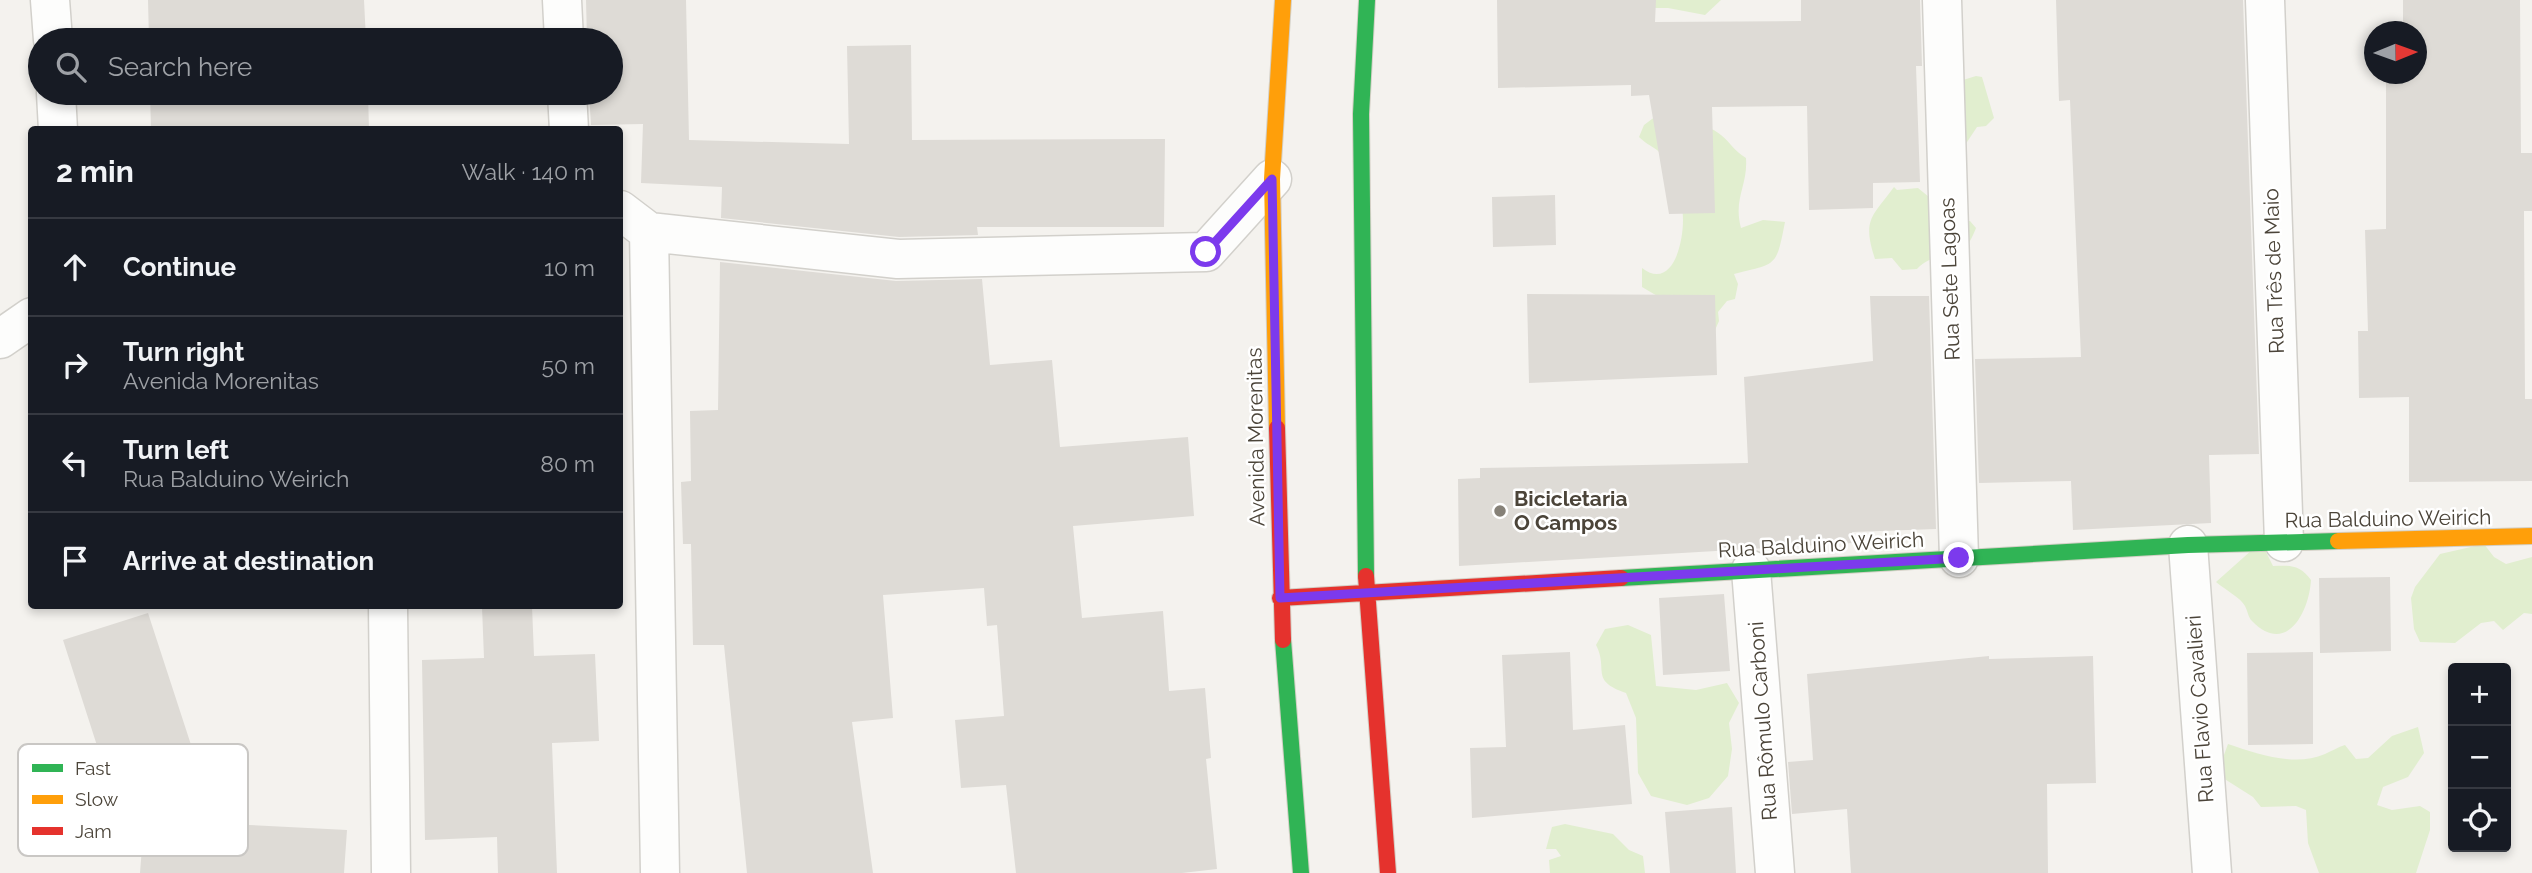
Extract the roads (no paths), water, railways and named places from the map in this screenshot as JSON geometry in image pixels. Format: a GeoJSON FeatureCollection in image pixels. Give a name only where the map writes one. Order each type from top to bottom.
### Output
{"type":"FeatureCollection","features":[{"type":"Feature","properties":{"kind":"main road","name":"Avenida Morenitas"},"geometry":{"type":"LineString","coordinates":[[1283,0],[1272,179],[1280,598],[1301,873]]}},
{"type":"Feature","properties":{"kind":"main road"},"geometry":{"type":"LineString","coordinates":[[1367,0],[1361,114],[1366,592],[1388,873]]}},
{"type":"Feature","properties":{"kind":"main road","name":"Rua Balduino Weirich"},"geometry":{"type":"LineString","coordinates":[[1280,598],[2188,545],[2532,536]]}},
{"type":"Feature","properties":{"kind":"street"},"geometry":{"type":"LineString","coordinates":[[51,0],[52,28]]}},
{"type":"Feature","properties":{"kind":"street"},"geometry":{"type":"LineString","coordinates":[[562,0],[563,28]]}},
{"type":"Feature","properties":{"kind":"street","name":"Rua Sete Lagoas"},"geometry":{"type":"LineString","coordinates":[[1942,0],[1959,558]]}},
{"type":"Feature","properties":{"kind":"street","name":"Rua Três de Maio"},"geometry":{"type":"LineString","coordinates":[[2265,0],[2284,542]]}},
{"type":"Feature","properties":{"kind":"street"},"geometry":{"type":"LineString","coordinates":[[57,105],[58,126]]}},
{"type":"Feature","properties":{"kind":"street"},"geometry":{"type":"LineString","coordinates":[[568,105],[569,126]]}},
{"type":"Feature","properties":{"kind":"street"},"geometry":{"type":"LineString","coordinates":[[660,873],[634,221],[898,259],[1206,252],[1272,179]]}},
{"type":"Feature","properties":{"kind":"street"},"geometry":{"type":"LineString","coordinates":[[0,339],[28,320]]}},
{"type":"Feature","properties":{"kind":"street","name":"Rua Flavio Cavalieri"},"geometry":{"type":"LineString","coordinates":[[2188,545],[2212,873]]}},
{"type":"Feature","properties":{"kind":"street","name":"Rua Rômulo Carboni"},"geometry":{"type":"LineString","coordinates":[[1751,570],[1775,873]]}},
{"type":"Feature","properties":{"kind":"street"},"geometry":{"type":"LineString","coordinates":[[388,609],[391,873]]}},
{"type":"Feature","properties":{"kind":"place","name":"Bicicletaria O Campos"},"geometry":{"type":"Point","coordinates":[1500,511]}}]}
